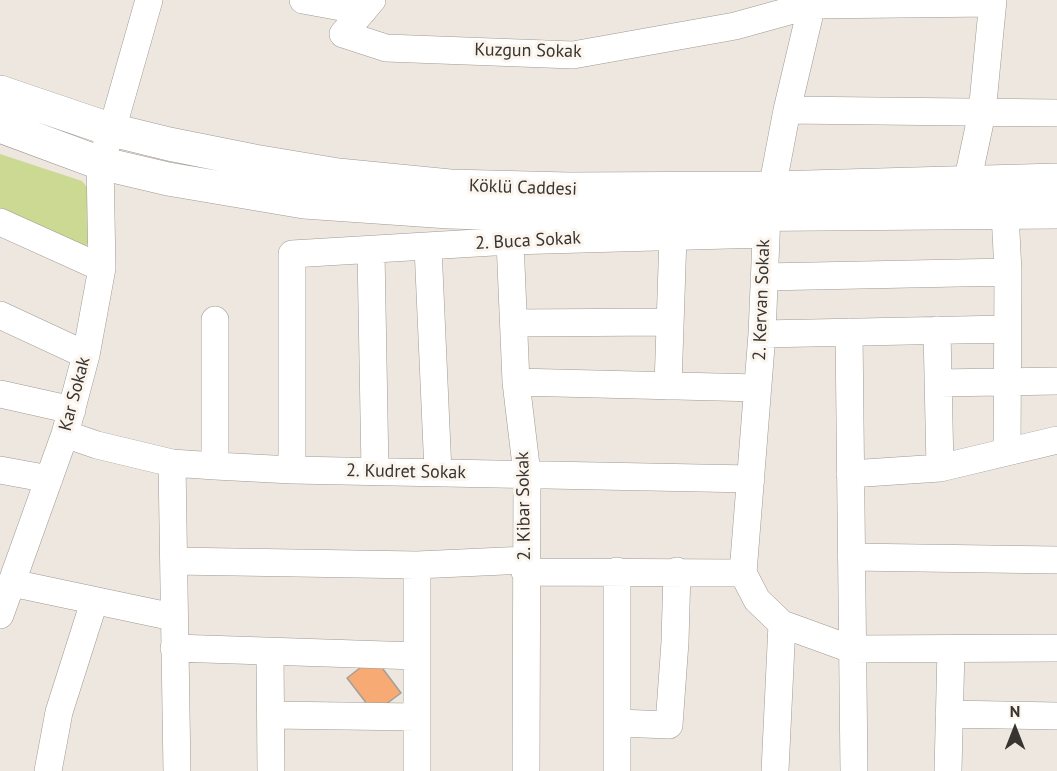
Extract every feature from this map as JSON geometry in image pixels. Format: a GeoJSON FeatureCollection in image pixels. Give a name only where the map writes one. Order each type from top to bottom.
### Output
{"type":"FeatureCollection","features":[{"type":"Feature","properties":{"kind":"main road","name":"Köklü Caddesi"},"geometry":{"type":"LineString","coordinates":[[0,92],[112,130],[169,144],[338,175],[450,186],[568,189],[768,212],[967,183],[1057,180]]}},
{"type":"Feature","properties":{"kind":"main road","name":"Köklü Caddesi"},"geometry":{"type":"LineString","coordinates":[[0,126],[100,163],[168,179],[304,202],[495,214],[585,216],[768,212],[1057,212]]}},
{"type":"Feature","properties":{"kind":"street"},"geometry":{"type":"LineString","coordinates":[[100,163],[112,130],[149,0]]}},
{"type":"Feature","properties":{"kind":"street"},"geometry":{"type":"LineString","coordinates":[[303,0],[368,5]]}},
{"type":"Feature","properties":{"kind":"street"},"geometry":{"type":"LineString","coordinates":[[812,2],[993,2],[982,113],[967,183]]}},
{"type":"Feature","properties":{"kind":"street","name":"Kuzgun Sokak"},"geometry":{"type":"LineString","coordinates":[[368,5],[343,34],[386,48],[573,55],[735,26],[812,2]]}},
{"type":"Feature","properties":{"kind":"street","name":"2. Kervan Sokak"},"geometry":{"type":"LineString","coordinates":[[743,573],[762,334],[768,212],[787,110],[812,2]]}},
{"type":"Feature","properties":{"kind":"street"},"geometry":{"type":"LineString","coordinates":[[787,110],[1057,113]]}},
{"type":"Feature","properties":{"kind":"street","name":"Kar Sokak"},"geometry":{"type":"LineString","coordinates":[[0,615],[10,570],[49,479],[68,422],[86,355],[102,268],[100,163]]}},
{"type":"Feature","properties":{"kind":"street","name":"2. Buca Sokak"},"geometry":{"type":"LineString","coordinates":[[292,470],[292,254],[510,241],[673,236],[768,212]]}},
{"type":"Feature","properties":{"kind":"street"},"geometry":{"type":"LineString","coordinates":[[1005,213],[1008,272],[1007,452]]}},
{"type":"Feature","properties":{"kind":"street"},"geometry":{"type":"LineString","coordinates":[[0,222],[102,268]]}},
{"type":"Feature","properties":{"kind":"street"},"geometry":{"type":"LineString","coordinates":[[668,386],[673,236]]}},
{"type":"Feature","properties":{"kind":"street","name":"2. Kibar Sokak"},"geometry":{"type":"LineString","coordinates":[[510,241],[516,382],[527,474],[526,771]]}},
{"type":"Feature","properties":{"kind":"street"},"geometry":{"type":"LineString","coordinates":[[428,247],[438,472]]}},
{"type":"Feature","properties":{"kind":"street"},"geometry":{"type":"LineString","coordinates":[[371,251],[375,471]]}},
{"type":"Feature","properties":{"kind":"street"},"geometry":{"type":"LineString","coordinates":[[764,277],[1008,272]]}},
{"type":"Feature","properties":{"kind":"street"},"geometry":{"type":"LineString","coordinates":[[0,315],[86,355]]}},
{"type":"Feature","properties":{"kind":"street"},"geometry":{"type":"LineString","coordinates":[[215,320],[215,466]]}},
{"type":"Feature","properties":{"kind":"street"},"geometry":{"type":"LineString","coordinates":[[514,323],[670,322]]}},
{"type":"Feature","properties":{"kind":"street"},"geometry":{"type":"LineString","coordinates":[[762,334],[1007,329]]}},
{"type":"Feature","properties":{"kind":"street"},"geometry":{"type":"LineString","coordinates":[[938,330],[940,468]]}},
{"type":"Feature","properties":{"kind":"street"},"geometry":{"type":"LineString","coordinates":[[849,332],[854,771]]}},
{"type":"Feature","properties":{"kind":"street"},"geometry":{"type":"LineString","coordinates":[[940,383],[1057,381]]}},
{"type":"Feature","properties":{"kind":"street"},"geometry":{"type":"LineString","coordinates":[[516,382],[758,388]]}},
{"type":"Feature","properties":{"kind":"street","name":"2. Kudret Sokak"},"geometry":{"type":"LineString","coordinates":[[0,394],[68,422],[97,445],[172,463],[292,470],[751,479]]}},
{"type":"Feature","properties":{"kind":"street"},"geometry":{"type":"LineString","coordinates":[[850,474],[940,468],[1057,440]]}},
{"type":"Feature","properties":{"kind":"street"},"geometry":{"type":"LineString","coordinates":[[172,463],[177,771]]}},
{"type":"Feature","properties":{"kind":"street"},"geometry":{"type":"LineString","coordinates":[[0,470],[49,479]]}},
{"type":"Feature","properties":{"kind":"street"},"geometry":{"type":"LineString","coordinates":[[851,557],[1057,560]]}},
{"type":"Feature","properties":{"kind":"street"},"geometry":{"type":"LineString","coordinates":[[174,561],[525,566],[617,571],[743,573],[757,600],[783,624],[851,649],[1057,648]]}},
{"type":"Feature","properties":{"kind":"street"},"geometry":{"type":"LineString","coordinates":[[417,565],[417,771]]}},
{"type":"Feature","properties":{"kind":"street"},"geometry":{"type":"LineString","coordinates":[[10,570],[94,602],[173,617]]}},
{"type":"Feature","properties":{"kind":"street"},"geometry":{"type":"LineString","coordinates":[[617,571],[617,771]]}},
{"type":"Feature","properties":{"kind":"street"},"geometry":{"type":"LineString","coordinates":[[618,723],[669,724],[677,572]]}},
{"type":"Feature","properties":{"kind":"street"},"geometry":{"type":"LineString","coordinates":[[48,771],[59,712],[94,602]]}},
{"type":"Feature","properties":{"kind":"street"},"geometry":{"type":"LineString","coordinates":[[775,771],[783,624]]}},
{"type":"Feature","properties":{"kind":"street"},"geometry":{"type":"LineString","coordinates":[[174,648],[417,656]]}},
{"type":"Feature","properties":{"kind":"street"},"geometry":{"type":"LineString","coordinates":[[948,771],[951,649]]}},
{"type":"Feature","properties":{"kind":"street"},"geometry":{"type":"LineString","coordinates":[[270,652],[271,771]]}},
{"type":"Feature","properties":{"kind":"street"},"geometry":{"type":"LineString","coordinates":[[949,714],[1057,716]]}},
{"type":"Feature","properties":{"kind":"street"},"geometry":{"type":"LineString","coordinates":[[271,715],[416,717]]}},
{"type":"Feature","properties":{"kind":"green space"},"geometry":{"type":"Polygon","coordinates":[[[0,154],[82,181],[91,192],[93,237],[85,247],[0,213],[0,154]]]}},
{"type":"Feature","properties":{"kind":"building"},"geometry":{"type":"Polygon","coordinates":[[[374,657],[401,693],[374,713],[347,678],[374,657]]]}}]}
